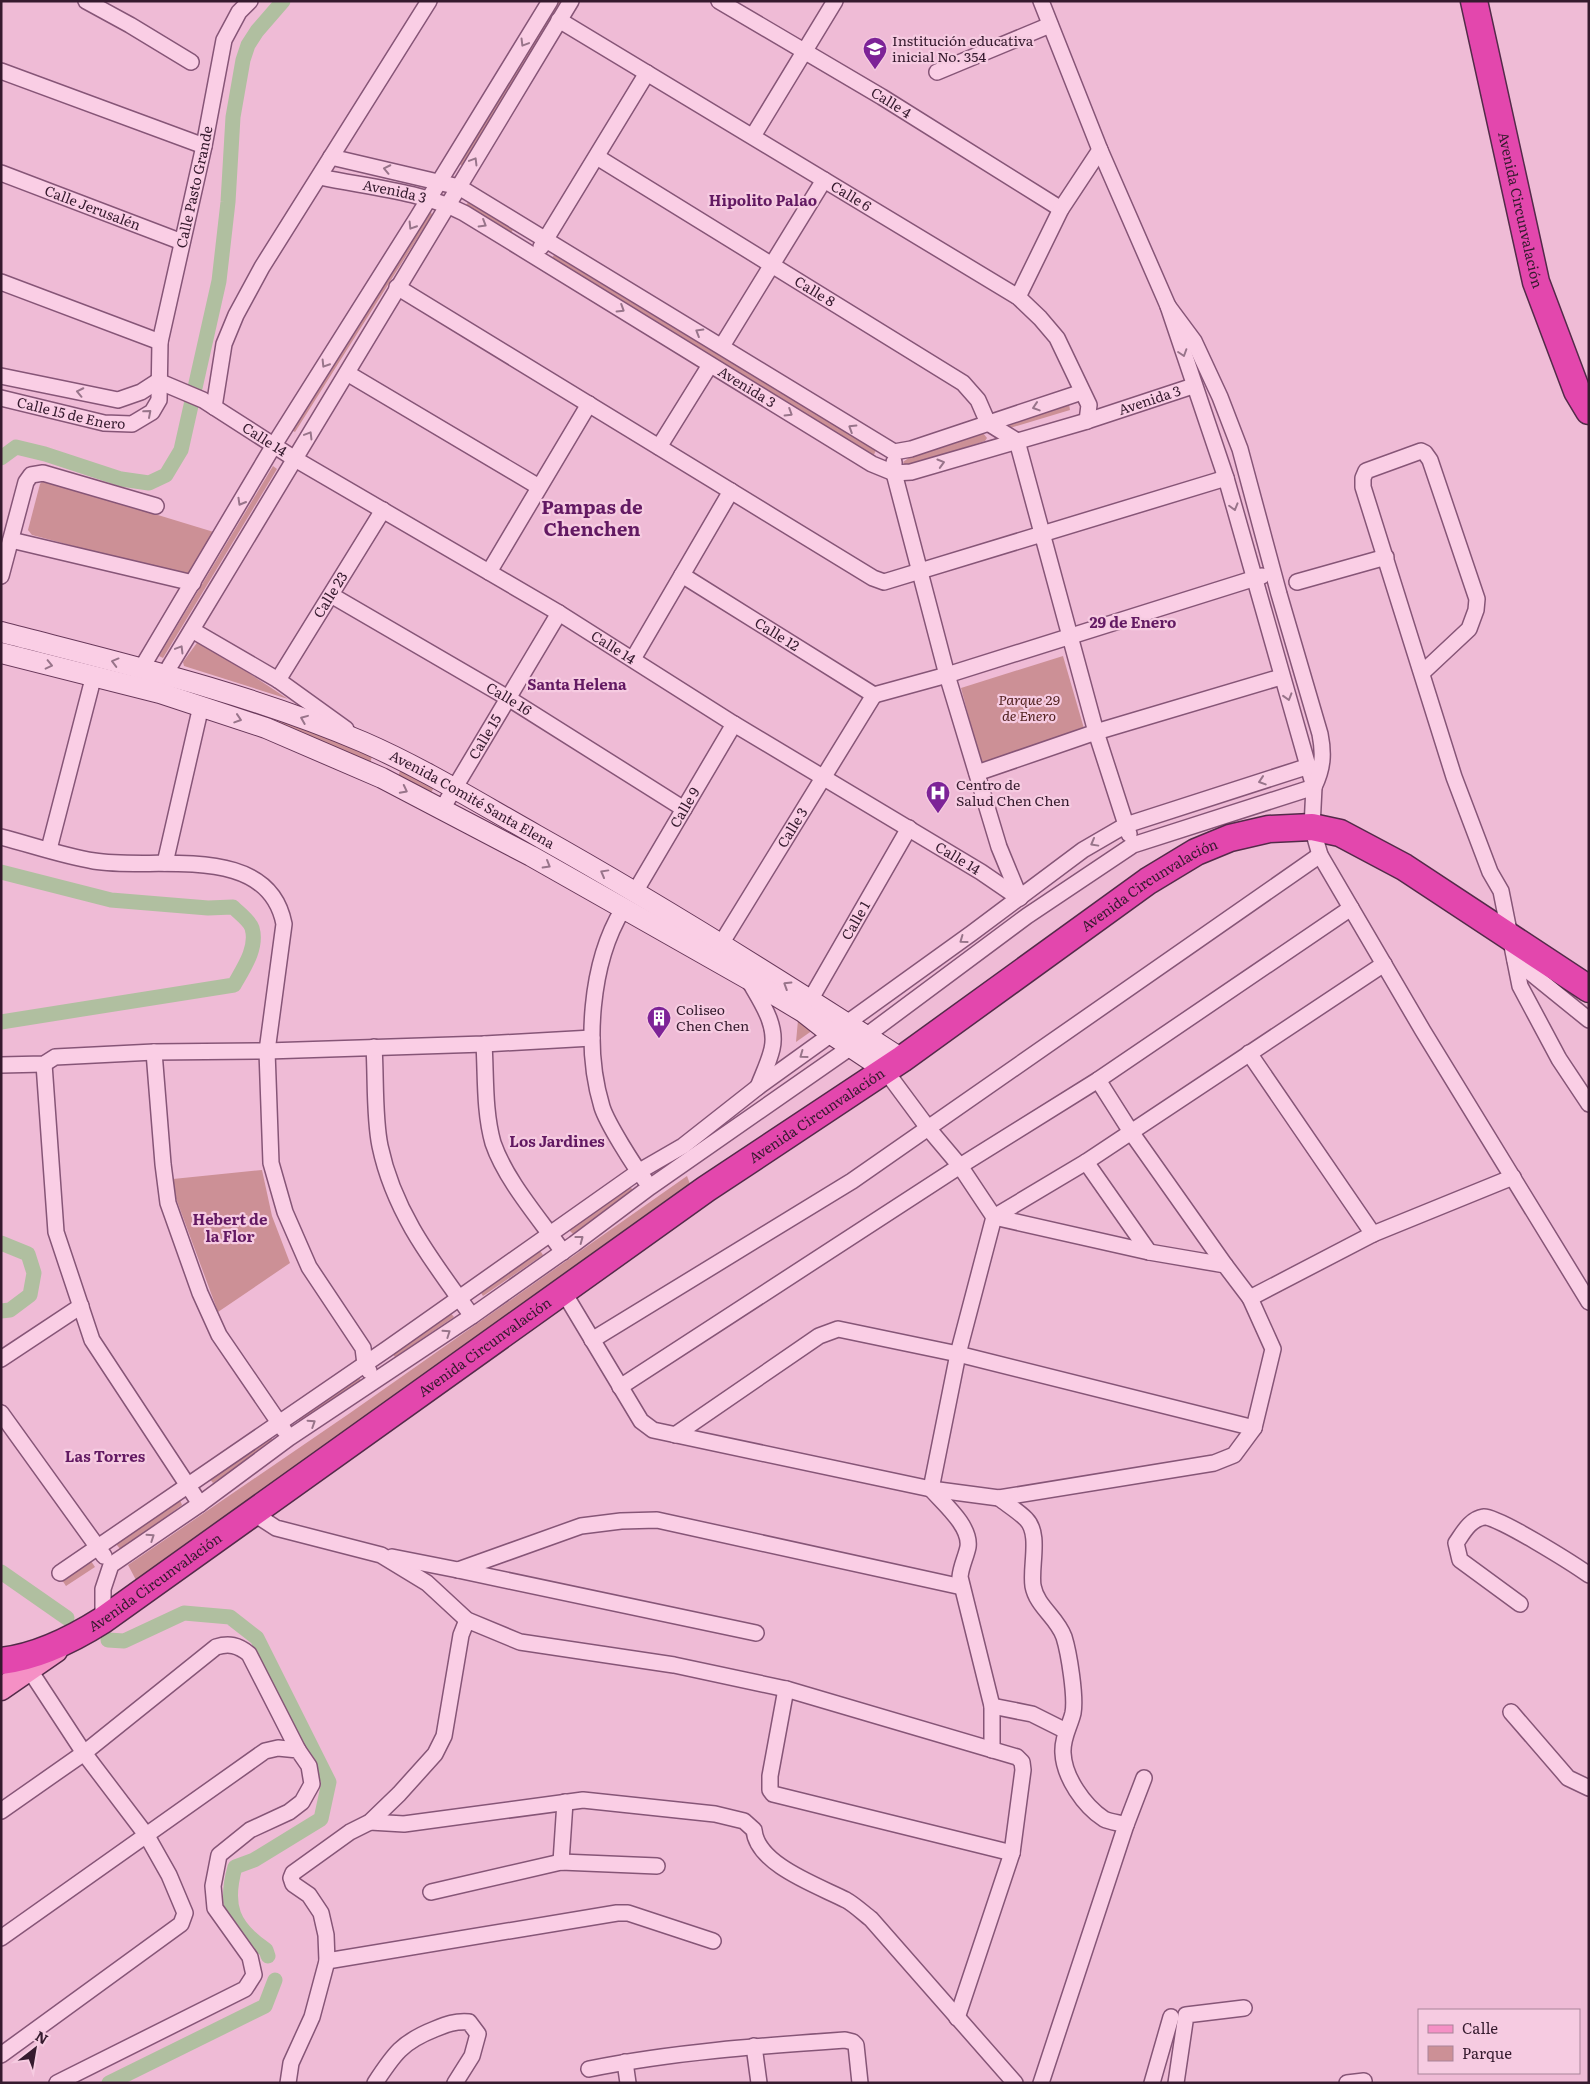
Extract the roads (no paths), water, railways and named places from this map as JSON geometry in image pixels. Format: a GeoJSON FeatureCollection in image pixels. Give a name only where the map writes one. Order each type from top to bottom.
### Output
{"type":"FeatureCollection","features":[{"type":"Feature","properties":{"kind":"highway","name":"Avenida Circunvalación"},"geometry":{"type":"LineString","coordinates":[[1474,1],[1536,282],[1577,392],[1589,411]]}},
{"type":"Feature","properties":{"kind":"highway","name":"Avenida Circunvalación"},"geometry":{"type":"LineString","coordinates":[[1,1661],[41,1650],[77,1636],[103,1620],[706,1189],[894,1064],[1148,881],[1196,852],[1230,838],[1269,829],[1312,827],[1340,833],[1373,849],[1513,948],[1589,989]]}},
{"type":"Feature","properties":{"kind":"main road","name":"Avenida Circunvalación"},"geometry":{"type":"LineString","coordinates":[[1,1689],[77,1636]]}},
{"type":"Feature","properties":{"kind":"street"},"geometry":{"type":"LineString","coordinates":[[86,1],[191,62]]}},
{"type":"Feature","properties":{"kind":"street","name":"Calle Pasto Grande"},"geometry":{"type":"LineString","coordinates":[[158,381],[160,342],[204,146],[224,40],[240,12],[250,1]]}},
{"type":"Feature","properties":{"kind":"street"},"geometry":{"type":"LineString","coordinates":[[208,403],[224,344],[236,315],[262,267],[320,177],[428,1]]}},
{"type":"Feature","properties":{"kind":"street"},"geometry":{"type":"LineString","coordinates":[[1,653],[94,676],[138,678],[274,445],[440,181],[550,1]]}},
{"type":"Feature","properties":{"kind":"street"},"geometry":{"type":"LineString","coordinates":[[571,1],[192,630],[163,683],[201,706],[266,728],[382,778],[531,856],[622,909],[716,952],[748,979],[807,1005]]}},
{"type":"Feature","properties":{"kind":"street","name":"Calle 4"},"geometry":{"type":"LineString","coordinates":[[719,1],[1061,209]]}},
{"type":"Feature","properties":{"kind":"street"},"geometry":{"type":"LineString","coordinates":[[753,136],[835,1]]}},
{"type":"Feature","properties":{"kind":"street"},"geometry":{"type":"LineString","coordinates":[[1041,1],[1100,150],[1168,306],[1193,386],[1226,478],[1309,766],[1314,787],[1312,827],[1320,855],[1589,1302]]}},
{"type":"Feature","properties":{"kind":"street","name":"Calle 6"},"geometry":{"type":"LineString","coordinates":[[559,20],[1018,297],[1057,338],[1089,405],[1087,421]]}},
{"type":"Feature","properties":{"kind":"street"},"geometry":{"type":"LineString","coordinates":[[937,72],[1050,25]]}},
{"type":"Feature","properties":{"kind":"street"},"geometry":{"type":"LineString","coordinates":[[1,71],[204,146]]}},
{"type":"Feature","properties":{"kind":"street"},"geometry":{"type":"LineString","coordinates":[[535,256],[647,74]]}},
{"type":"Feature","properties":{"kind":"street"},"geometry":{"type":"LineString","coordinates":[[1018,297],[1061,209],[1100,150]]}},
{"type":"Feature","properties":{"kind":"street","name":"Avenida 3"},"geometry":{"type":"LineString","coordinates":[[331,157],[440,181],[459,187],[546,238],[894,452]]}},
{"type":"Feature","properties":{"kind":"street","name":"Calle 8"},"geometry":{"type":"LineString","coordinates":[[597,157],[963,383],[978,400],[988,423]]}},
{"type":"Feature","properties":{"kind":"street","name":"Calle Jerusalén"},"geometry":{"type":"LineString","coordinates":[[1,172],[182,242]]}},
{"type":"Feature","properties":{"kind":"street","name":"Avenida 3"},"geometry":{"type":"LineString","coordinates":[[320,177],[448,205],[535,256],[872,464],[894,473],[911,472],[1087,421],[1193,386]]}},
{"type":"Feature","properties":{"kind":"street"},"geometry":{"type":"LineString","coordinates":[[722,346],[824,180]]}},
{"type":"Feature","properties":{"kind":"street"},"geometry":{"type":"LineString","coordinates":[[1,282],[160,342]]}},
{"type":"Feature","properties":{"kind":"street"},"geometry":{"type":"LineString","coordinates":[[398,288],[873,578],[884,582],[893,581],[1226,478]]}},
{"type":"Feature","properties":{"kind":"street"},"geometry":{"type":"LineString","coordinates":[[103,1620],[102,1589],[111,1565],[200,1504],[290,1438],[392,1371],[563,1252],[650,1187],[858,1041],[1027,916],[1133,845],[1314,787],[1321,773],[1322,747],[1240,449],[1220,397],[1194,341],[1168,306]]}},
{"type":"Feature","properties":{"kind":"street"},"geometry":{"type":"LineString","coordinates":[[659,448],[710,365]]}},
{"type":"Feature","properties":{"kind":"street"},"geometry":{"type":"LineString","coordinates":[[347,373],[539,486]]}},
{"type":"Feature","properties":{"kind":"street","name":"Calle 15 de Enero"},"geometry":{"type":"LineString","coordinates":[[1,376],[118,400],[141,392],[158,381],[159,400],[152,412],[132,424],[104,423],[1,398]]}},
{"type":"Feature","properties":{"kind":"street","name":"Calle 14"},"geometry":{"type":"LineString","coordinates":[[158,381],[182,389],[208,403],[295,459],[559,613],[734,724],[909,828],[1020,898]]}},
{"type":"Feature","properties":{"kind":"street"},"geometry":{"type":"LineString","coordinates":[[1027,916],[999,847],[947,675],[894,473],[894,452],[911,449],[1082,392]]}},
{"type":"Feature","properties":{"kind":"street"},"geometry":{"type":"LineString","coordinates":[[489,572],[589,404]]}},
{"type":"Feature","properties":{"kind":"street"},"geometry":{"type":"LineString","coordinates":[[988,423],[1017,441],[1096,732],[1133,845]]}},
{"type":"Feature","properties":{"kind":"street"},"geometry":{"type":"LineString","coordinates":[[1422,673],[1470,628],[1476,610],[1477,599],[1430,460],[1425,453],[1415,452],[1366,471],[1363,478],[1363,487],[1454,777],[1490,872],[1501,891],[1520,986],[1560,1058],[1589,1104]]}},
{"type":"Feature","properties":{"kind":"street"},"geometry":{"type":"LineString","coordinates":[[1,576],[26,482],[31,475],[43,473],[156,506]]}},
{"type":"Feature","properties":{"kind":"street"},"geometry":{"type":"LineString","coordinates":[[633,659],[731,491]]}},
{"type":"Feature","properties":{"kind":"street","name":"Calle 23"},"geometry":{"type":"LineString","coordinates":[[278,680],[383,510]]}},
{"type":"Feature","properties":{"kind":"street"},"geometry":{"type":"LineString","coordinates":[[11,540],[194,583]]}},
{"type":"Feature","properties":{"kind":"street"},"geometry":{"type":"LineString","coordinates":[[1296,582],[1386,557]]}},
{"type":"Feature","properties":{"kind":"street"},"geometry":{"type":"LineString","coordinates":[[874,695],[947,675],[1273,572]]}},
{"type":"Feature","properties":{"kind":"street","name":"Calle 12"},"geometry":{"type":"LineString","coordinates":[[682,575],[874,695]]}},
{"type":"Feature","properties":{"kind":"street","name":"Calle 16"},"geometry":{"type":"LineString","coordinates":[[331,595],[508,698],[684,809]]}},
{"type":"Feature","properties":{"kind":"street","name":"Calle 15"},"geometry":{"type":"LineString","coordinates":[[442,809],[559,613]]}},
{"type":"Feature","properties":{"kind":"street"},"geometry":{"type":"LineString","coordinates":[[192,630],[278,680],[363,742]]}},
{"type":"Feature","properties":{"kind":"street","name":"Avenida Comité Santa Elena"},"geometry":{"type":"LineString","coordinates":[[1,632],[138,678],[242,696],[363,742],[454,788],[635,892],[716,952],[807,1005],[894,1064]]}},
{"type":"Feature","properties":{"kind":"street"},"geometry":{"type":"LineString","coordinates":[[49,850],[94,676]]}},
{"type":"Feature","properties":{"kind":"street"},"geometry":{"type":"LineString","coordinates":[[978,773],[1096,732],[1282,677]]}},
{"type":"Feature","properties":{"kind":"street","name":"Calle 3"},"geometry":{"type":"LineString","coordinates":[[716,952],[874,695]]}},
{"type":"Feature","properties":{"kind":"street"},"geometry":{"type":"LineString","coordinates":[[165,863],[201,706]]}},
{"type":"Feature","properties":{"kind":"street","name":"Calle 9"},"geometry":{"type":"LineString","coordinates":[[635,892],[734,724]]}},
{"type":"Feature","properties":{"kind":"street"},"geometry":{"type":"LineString","coordinates":[[382,778],[391,756]]}},
{"type":"Feature","properties":{"kind":"street"},"geometry":{"type":"LineString","coordinates":[[60,1573],[380,1354],[638,1172],[683,1146],[758,1087],[1020,898],[1083,850],[1126,825],[1309,766]]}},
{"type":"Feature","properties":{"kind":"street","name":"Calle 1"},"geometry":{"type":"LineString","coordinates":[[807,1005],[909,828]]}},
{"type":"Feature","properties":{"kind":"street"},"geometry":{"type":"LineString","coordinates":[[1,837],[95,861],[210,864],[248,877],[270,890],[281,907],[284,924],[267,1051],[271,1163],[285,1212],[309,1267],[363,1348],[365,1364],[376,1381]]}},
{"type":"Feature","properties":{"kind":"street"},"geometry":{"type":"LineString","coordinates":[[592,1340],[852,1181],[1320,855]]}},
{"type":"Feature","properties":{"kind":"street"},"geometry":{"type":"LineString","coordinates":[[620,1387],[960,1166],[1098,1080],[1351,908]]}},
{"type":"Feature","properties":{"kind":"street"},"geometry":{"type":"LineString","coordinates":[[622,909],[606,945],[598,980],[592,1038],[594,1076],[602,1110],[638,1172],[650,1187]]}},
{"type":"Feature","properties":{"kind":"street"},"geometry":{"type":"LineString","coordinates":[[1513,948],[1589,1020]]}},
{"type":"Feature","properties":{"kind":"street"},"geometry":{"type":"LineString","coordinates":[[931,1489],[958,1354],[994,1217],[1086,1162],[1384,964]]}},
{"type":"Feature","properties":{"kind":"street"},"geometry":{"type":"LineString","coordinates":[[744,1121],[773,1048],[772,1028],[768,1014],[748,979]]}},
{"type":"Feature","properties":{"kind":"street"},"geometry":{"type":"LineString","coordinates":[[1,1065],[44,1064],[54,1057],[154,1052],[374,1048],[592,1038]]}},
{"type":"Feature","properties":{"kind":"street"},"geometry":{"type":"LineString","coordinates":[[484,1044],[488,1116],[493,1142],[504,1167],[563,1252]]}},
{"type":"Feature","properties":{"kind":"street"},"geometry":{"type":"LineString","coordinates":[[374,1048],[380,1145],[393,1193],[410,1228],[472,1316]]}},
{"type":"Feature","properties":{"kind":"street"},"geometry":{"type":"LineString","coordinates":[[154,1052],[168,1203],[200,1294],[219,1335],[290,1438]]}},
{"type":"Feature","properties":{"kind":"street"},"geometry":{"type":"LineString","coordinates":[[1250,1053],[1373,1234]]}},
{"type":"Feature","properties":{"kind":"street"},"geometry":{"type":"LineString","coordinates":[[44,1064],[56,1232],[92,1340],[200,1504]]}},
{"type":"Feature","properties":{"kind":"street"},"geometry":{"type":"LineString","coordinates":[[894,1064],[928,1128],[960,1166],[994,1217],[1149,1252],[1225,1265]]}},
{"type":"Feature","properties":{"kind":"street"},"geometry":{"type":"LineString","coordinates":[[563,1291],[641,1421],[653,1430],[931,1489],[999,1498],[1219,1462],[1234,1456],[1254,1428],[1273,1349],[1250,1298],[1131,1132],[1098,1080]]}},
{"type":"Feature","properties":{"kind":"street"},"geometry":{"type":"LineString","coordinates":[[1086,1162],[1149,1252]]}},
{"type":"Feature","properties":{"kind":"street"},"geometry":{"type":"LineString","coordinates":[[1250,1298],[1373,1234],[1513,1177]]}},
{"type":"Feature","properties":{"kind":"street"},"geometry":{"type":"LineString","coordinates":[[1,1359],[81,1306]]}},
{"type":"Feature","properties":{"kind":"street"},"geometry":{"type":"LineString","coordinates":[[675,1435],[832,1330],[838,1329],[958,1354],[1254,1428]]}},
{"type":"Feature","properties":{"kind":"street"},"geometry":{"type":"LineString","coordinates":[[363,1348],[380,1354],[392,1371]]}},
{"type":"Feature","properties":{"kind":"street"},"geometry":{"type":"LineString","coordinates":[[1,1413],[111,1565]]}},
{"type":"Feature","properties":{"kind":"street"},"geometry":{"type":"LineString","coordinates":[[931,1489],[967,1533],[968,1547],[960,1570],[962,1587],[992,1706],[992,1750]]}},
{"type":"Feature","properties":{"kind":"street"},"geometry":{"type":"LineString","coordinates":[[999,1498],[1028,1520],[1033,1534],[1033,1585],[1038,1601],[1054,1620],[1064,1637],[1074,1691],[1073,1713],[1066,1731],[1063,1753],[1067,1770],[1075,1787],[1089,1806],[1105,1820],[1126,1825]]}},
{"type":"Feature","properties":{"kind":"street"},"geometry":{"type":"LineString","coordinates":[[253,1513],[276,1528],[381,1555],[756,1633]]}},
{"type":"Feature","properties":{"kind":"street"},"geometry":{"type":"LineString","coordinates":[[1520,1604],[1460,1560],[1456,1543],[1476,1520],[1486,1517],[1507,1524],[1589,1575]]}},
{"type":"Feature","properties":{"kind":"street"},"geometry":{"type":"LineString","coordinates":[[458,1570],[581,1526],[657,1520],[962,1587]]}},
{"type":"Feature","properties":{"kind":"street"},"geometry":{"type":"LineString","coordinates":[[381,1555],[427,1583],[467,1620],[520,1642],[674,1665],[786,1689],[1017,1757],[1023,1766],[1012,1853],[957,2018]]}},
{"type":"Feature","properties":{"kind":"street"},"geometry":{"type":"LineString","coordinates":[[288,2083],[291,2063],[312,2017],[327,1961],[326,1935],[321,1912],[309,1895],[293,1884],[291,1878],[293,1873],[304,1863],[350,1832],[370,1822],[399,1794],[435,1754],[444,1736],[461,1635],[467,1620]]}},
{"type":"Feature","properties":{"kind":"street"},"geometry":{"type":"LineString","coordinates":[[1,1811],[84,1753],[216,1646],[223,1644],[240,1647],[249,1654],[298,1750],[309,1766],[312,1784],[302,1802],[289,1812],[250,1830],[219,1855],[213,1886],[215,1908],[250,1957],[254,1975],[245,1989],[57,2083]]}},
{"type":"Feature","properties":{"kind":"street"},"geometry":{"type":"LineString","coordinates":[[1,2055],[181,1924],[184,1918],[184,1907],[147,1836],[84,1753],[29,1669]]}},
{"type":"Feature","properties":{"kind":"street"},"geometry":{"type":"LineString","coordinates":[[786,1689],[770,1776],[770,1790],[773,1794],[1012,1853]]}},
{"type":"Feature","properties":{"kind":"street"},"geometry":{"type":"LineString","coordinates":[[992,1706],[1032,1714],[1066,1731]]}},
{"type":"Feature","properties":{"kind":"street"},"geometry":{"type":"LineString","coordinates":[[1511,1712],[1568,1778],[1589,1788]]}},
{"type":"Feature","properties":{"kind":"street"},"geometry":{"type":"LineString","coordinates":[[1,1938],[265,1751],[278,1748],[298,1750]]}},
{"type":"Feature","properties":{"kind":"street"},"geometry":{"type":"LineString","coordinates":[[1041,2083],[1126,1825],[1144,1778]]}},
{"type":"Feature","properties":{"kind":"street"},"geometry":{"type":"LineString","coordinates":[[370,1822],[404,1824],[583,1800],[715,1814],[744,1821],[754,1830],[755,1840],[764,1852],[812,1886],[847,1900],[871,1919],[1015,2083]]}},
{"type":"Feature","properties":{"kind":"street"},"geometry":{"type":"LineString","coordinates":[[561,1862],[565,1802]]}},
{"type":"Feature","properties":{"kind":"street"},"geometry":{"type":"LineString","coordinates":[[431,1892],[561,1862],[657,1866]]}},
{"type":"Feature","properties":{"kind":"street"},"geometry":{"type":"LineString","coordinates":[[327,1961],[617,1913],[628,1913],[713,1941]]}},
{"type":"Feature","properties":{"kind":"street"},"geometry":{"type":"LineString","coordinates":[[1176,2083],[1186,2016],[1244,2008]]}},
{"type":"Feature","properties":{"kind":"street"},"geometry":{"type":"LineString","coordinates":[[1152,2083],[1171,2017]]}},
{"type":"Feature","properties":{"kind":"street"},"geometry":{"type":"LineString","coordinates":[[375,2083],[393,2056],[414,2037],[456,2021],[469,2022],[478,2034],[477,2044],[456,2083]]}},
{"type":"Feature","properties":{"kind":"street"},"geometry":{"type":"LineString","coordinates":[[590,2069],[626,2062],[754,2046],[849,2040],[856,2045],[860,2083]]}},
{"type":"Feature","properties":{"kind":"street"},"geometry":{"type":"LineString","coordinates":[[754,2046],[759,2083]]}},
{"type":"Feature","properties":{"kind":"street"},"geometry":{"type":"LineString","coordinates":[[626,2062],[628,2083]]}},
{"type":"Feature","properties":{"kind":"street"},"geometry":{"type":"LineString","coordinates":[[1347,2083],[1364,2081]]}},
{"type":"Feature","properties":{"kind":"waterway"},"geometry":{"type":"LineString","coordinates":[[1,458],[16,447],[45,454],[121,479],[149,483],[166,475],[181,450],[219,281],[228,202],[233,117],[243,60],[248,45],[257,31],[283,1]]}},
{"type":"Feature","properties":{"kind":"waterway"},"geometry":{"type":"LineString","coordinates":[[1,872],[111,900],[208,908],[233,907],[249,923],[253,936],[249,958],[234,985],[1,1022]]}},
{"type":"Feature","properties":{"kind":"waterway"},"geometry":{"type":"LineString","coordinates":[[1,1243],[28,1254],[34,1273],[30,1295],[10,1310],[1,1311]]}},
{"type":"Feature","properties":{"kind":"waterway"},"geometry":{"type":"LineString","coordinates":[[1,1572],[67,1618]]}},
{"type":"Feature","properties":{"kind":"waterway"},"geometry":{"type":"LineString","coordinates":[[108,1640],[124,1641],[184,1613],[230,1617],[257,1638],[329,1782],[321,1819],[254,1860],[235,1867],[230,1893],[234,1914],[238,1924],[245,1933],[266,1950],[268,1956]]}},
{"type":"Feature","properties":{"kind":"waterway"},"geometry":{"type":"LineString","coordinates":[[109,2083],[265,2006],[275,1980]]}},
{"type":"Feature","properties":{"kind":"place","name":"Institución educativa inicial No. 354"},"geometry":{"type":"Point","coordinates":[875,70]}},
{"type":"Feature","properties":{"kind":"place","name":"Centro de Salud Chen Chen"},"geometry":{"type":"Point","coordinates":[938,814]}},
{"type":"Feature","properties":{"kind":"place","name":"Coliseo Chen Chen"},"geometry":{"type":"Point","coordinates":[659,1039]}},
{"type":"Feature","properties":{"kind":"district","name":"Hipolito Palao"},"geometry":{"type":"Point","coordinates":[763,201]}},
{"type":"Feature","properties":{"kind":"district","name":"Pampas de Chenchen"},"geometry":{"type":"Point","coordinates":[592,518]}},
{"type":"Feature","properties":{"kind":"district","name":"29 de Enero"},"geometry":{"type":"Point","coordinates":[1133,623]}},
{"type":"Feature","properties":{"kind":"district","name":"Santa Helena"},"geometry":{"type":"Point","coordinates":[577,685]}},
{"type":"Feature","properties":{"kind":"district","name":"Los Jardines"},"geometry":{"type":"Point","coordinates":[557,1142]}},
{"type":"Feature","properties":{"kind":"district","name":"Hebert de la Flor"},"geometry":{"type":"Point","coordinates":[230,1228]}},
{"type":"Feature","properties":{"kind":"district","name":"Las Torres"},"geometry":{"type":"Point","coordinates":[105,1457]}},
{"type":"Feature","properties":{"kind":"park label","name":"Parque 29 de Enero"},"geometry":{"type":"Point","coordinates":[1029,708]}}]}
